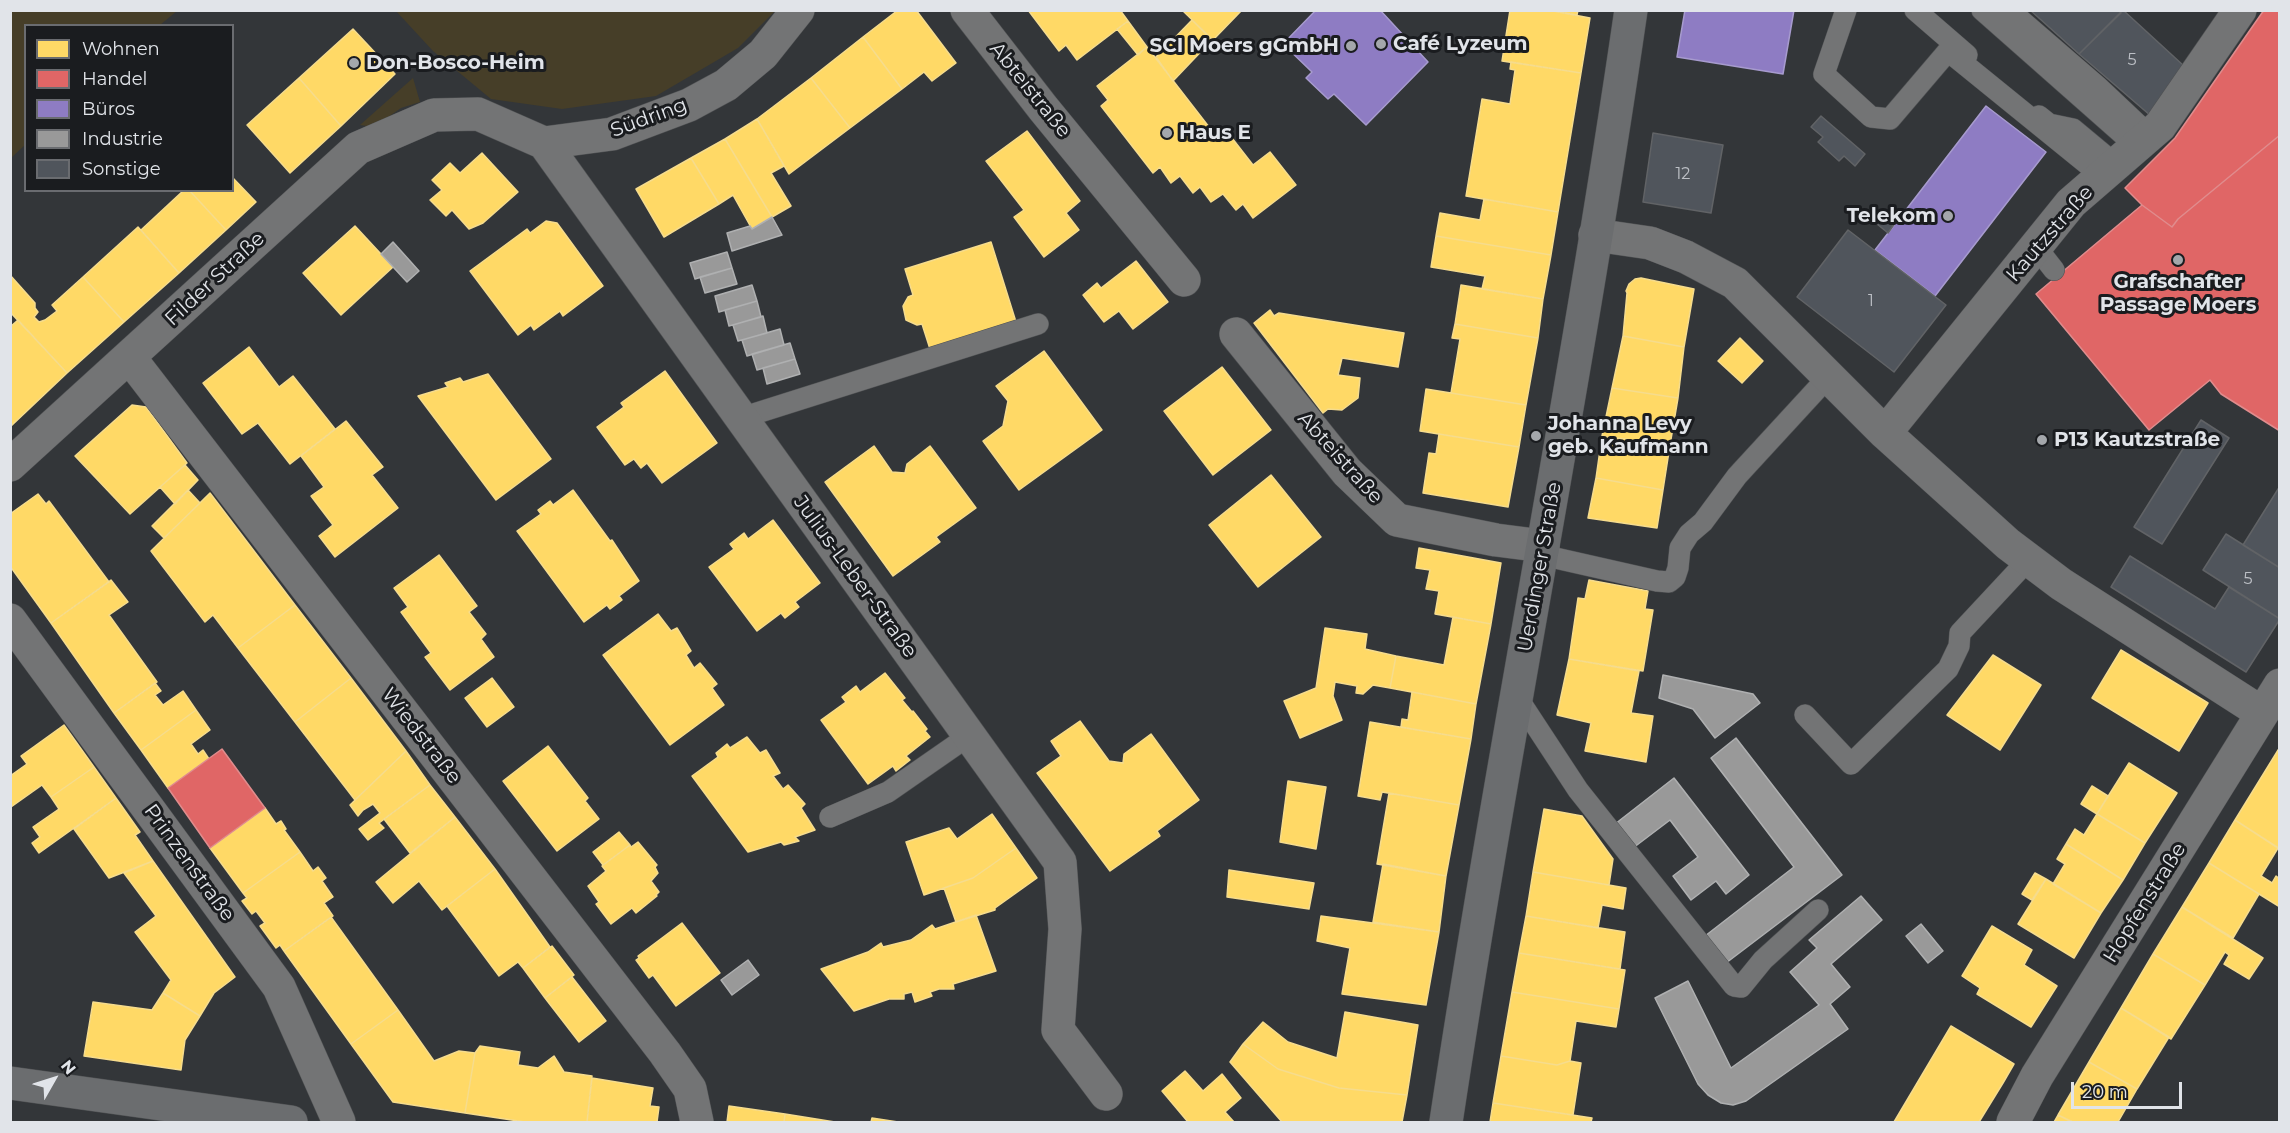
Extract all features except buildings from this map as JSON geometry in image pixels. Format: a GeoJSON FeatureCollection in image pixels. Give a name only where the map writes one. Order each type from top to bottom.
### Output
{"type":"FeatureCollection","features":[{"type":"Feature","properties":{"kind":"main road","name":"Uerdinger Straße"},"geometry":{"type":"LineString","coordinates":[[1446,1122],[1472,951],[1573,378],[1630,10]]}},
{"type":"Feature","properties":{"kind":"main road"},"geometry":{"type":"LineString","coordinates":[[10,1083],[291,1122]]}},
{"type":"Feature","properties":{"kind":"street","name":"Südring"},"geometry":{"type":"LineString","coordinates":[[544,143],[612,134],[688,105],[726,85],[763,54],[798,10]]}},
{"type":"Feature","properties":{"kind":"street","name":"Abteistraße"},"geometry":{"type":"LineString","coordinates":[[967,10],[1043,108],[1184,280]]}},
{"type":"Feature","properties":{"kind":"street","name":"Kautzstraße"},"geometry":{"type":"LineString","coordinates":[[1885,433],[2045,259],[2071,203],[2160,126],[2240,10]]}},
{"type":"Feature","properties":{"kind":"street","name":"Filder Straße"},"geometry":{"type":"LineString","coordinates":[[10,465],[358,148],[434,115],[478,114],[544,143]]}},
{"type":"Feature","properties":{"kind":"street","name":"Julius-Leber-Straße"},"geometry":{"type":"LineString","coordinates":[[544,143],[1060,862],[1065,929],[1059,1030],[1106,1094]]}},
{"type":"Feature","properties":{"kind":"street"},"geometry":{"type":"LineString","coordinates":[[1595,235],[1650,243],[1686,257],[1735,283],[1885,433],[2008,544],[2070,590],[2262,713]]}},
{"type":"Feature","properties":{"kind":"street","name":"Abteistraße"},"geometry":{"type":"LineString","coordinates":[[1236,334],[1347,472],[1397,520],[1543,550]]}},
{"type":"Feature","properties":{"kind":"street","name":"Wiedstraße"},"geometry":{"type":"LineString","coordinates":[[130,358],[665,1053],[690,1089],[697,1122]]}},
{"type":"Feature","properties":{"kind":"street","name":"Prinzenstraße"},"geometry":{"type":"LineString","coordinates":[[10,620],[279,987],[339,1122]]}},
{"type":"Feature","properties":{"kind":"street","name":"Hopfenstraße"},"geometry":{"type":"LineString","coordinates":[[2013,1122],[2037,1076],[2280,685]]}},
{"type":"Feature","properties":{"kind":"lane"},"geometry":{"type":"LineString","coordinates":[[1846,10],[1824,74],[1871,117],[1890,119],[1948,51],[2126,155]]}},
{"type":"Feature","properties":{"kind":"lane"},"geometry":{"type":"LineString","coordinates":[[1915,10],[2049,124],[2073,129],[2126,155]]}},
{"type":"Feature","properties":{"kind":"lane"},"geometry":{"type":"LineString","coordinates":[[1982,10],[2126,155]]}},
{"type":"Feature","properties":{"kind":"lane"},"geometry":{"type":"LineString","coordinates":[[2009,10],[2097,86],[2126,155]]}},
{"type":"Feature","properties":{"kind":"lane"},"geometry":{"type":"LineString","coordinates":[[741,418],[1038,324]]}},
{"type":"Feature","properties":{"kind":"lane"},"geometry":{"type":"LineString","coordinates":[[1543,550],[1657,581],[1669,582],[1675,577],[1680,548],[1689,534],[1703,522],[1737,477],[1829,376]]}},
{"type":"Feature","properties":{"kind":"lane"},"geometry":{"type":"LineString","coordinates":[[1805,715],[1851,764],[1948,669],[1959,646],[1960,633],[2029,559]]}},
{"type":"Feature","properties":{"kind":"lane"},"geometry":{"type":"LineString","coordinates":[[1517,697],[1578,790],[1734,986],[1741,987],[1762,960],[1818,910]]}},
{"type":"Feature","properties":{"kind":"lane"},"geometry":{"type":"LineString","coordinates":[[830,817],[888,792],[970,735]]}},
{"type":"Feature","properties":{"kind":"shaded area"},"geometry":{"type":"Polygon","coordinates":[[[11,10],[177,10],[161,24],[24,24],[24,146],[11,158],[11,10]]]}},
{"type":"Feature","properties":{"kind":"shaded area"},"geometry":{"type":"Polygon","coordinates":[[[396,11],[775,11],[738,48],[656,96],[562,109],[491,99],[433,51],[396,11]]]}},
{"type":"Feature","properties":{"kind":"shaded area"},"geometry":{"type":"Polygon","coordinates":[[[413,78],[420,102],[401,108],[374,127],[360,125],[413,78]]]}},
{"type":"Feature","properties":{"kind":"place","name":"Café Lyzeum"},"geometry":{"type":"Point","coordinates":[1381,44]}},
{"type":"Feature","properties":{"kind":"place","name":"SCI Moers gGmbH"},"geometry":{"type":"Point","coordinates":[1351,46]}},
{"type":"Feature","properties":{"kind":"place","name":"Don-Bosco-Heim"},"geometry":{"type":"Point","coordinates":[354,63]}},
{"type":"Feature","properties":{"kind":"place","name":"Haus E"},"geometry":{"type":"Point","coordinates":[1167,133]}},
{"type":"Feature","properties":{"kind":"place","name":"Telekom"},"geometry":{"type":"Point","coordinates":[1948,216]}},
{"type":"Feature","properties":{"kind":"place","name":"Grafschafter Passage Moers"},"geometry":{"type":"Point","coordinates":[2178,260]}},
{"type":"Feature","properties":{"kind":"place","name":"Johanna Levy geb. Kaufmann"},"geometry":{"type":"Point","coordinates":[1536,436]}},
{"type":"Feature","properties":{"kind":"place","name":"P13 Kautzstraße"},"geometry":{"type":"Point","coordinates":[2042,440]}}]}
